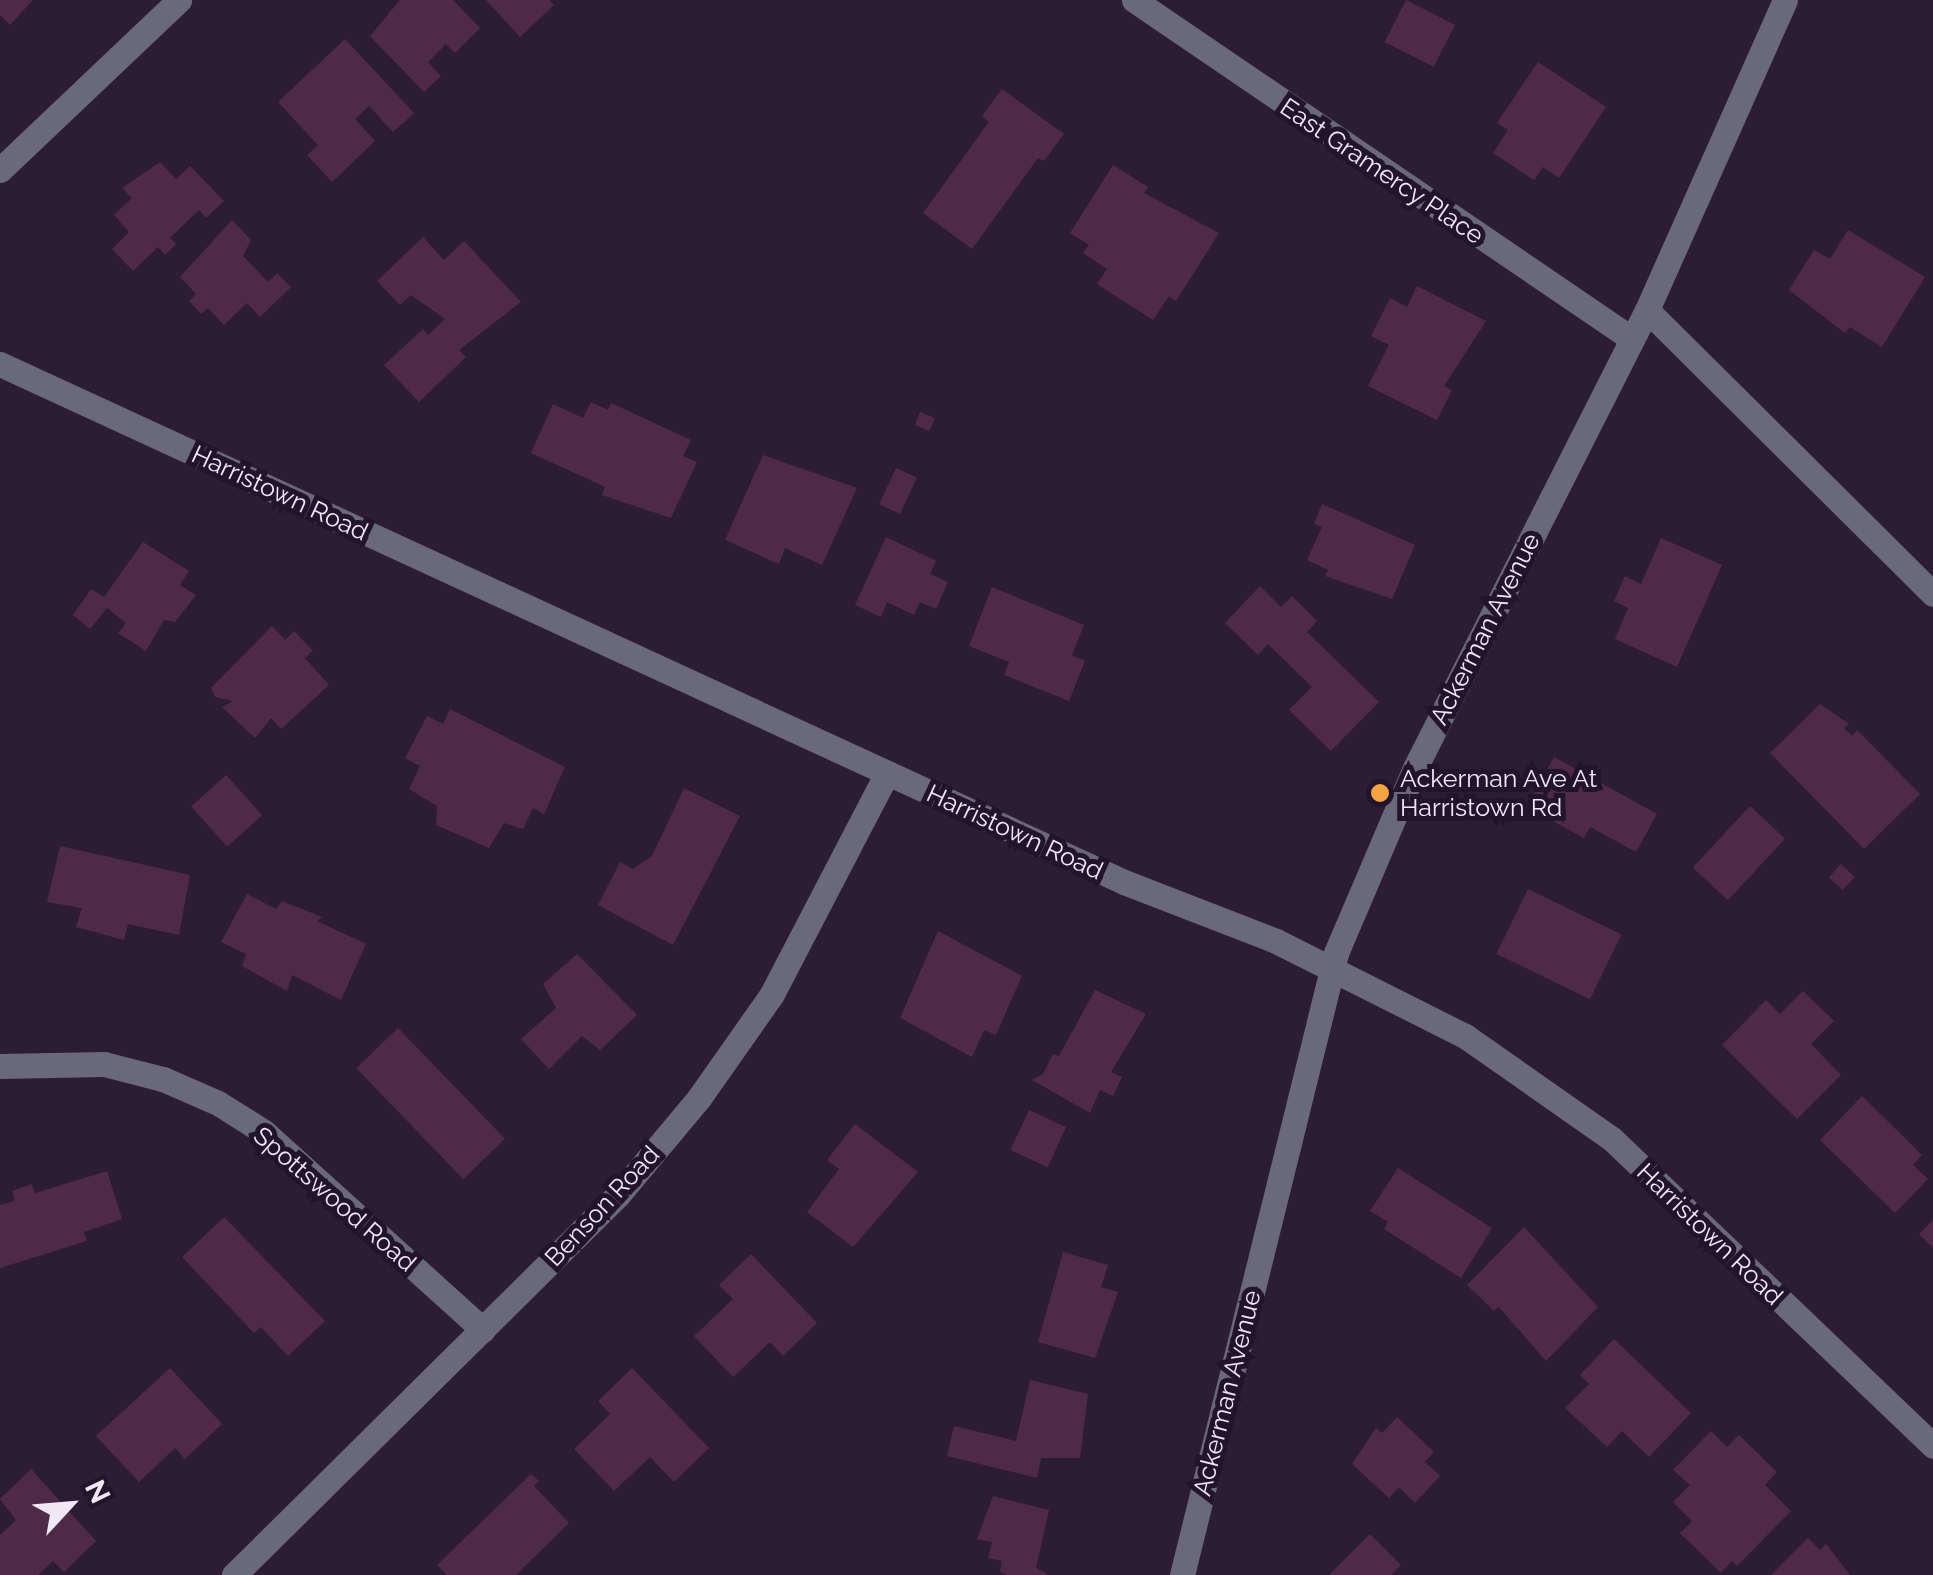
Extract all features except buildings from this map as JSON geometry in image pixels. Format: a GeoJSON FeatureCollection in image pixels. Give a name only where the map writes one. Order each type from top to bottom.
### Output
{"type":"FeatureCollection","features":[{"type":"Feature","properties":{"kind":"street"},"geometry":{"type":"LineString","coordinates":[[0,170],[178,0]]}},
{"type":"Feature","properties":{"kind":"street","name":"East Gramercy Place"},"geometry":{"type":"LineString","coordinates":[[1134,0],[1632,339]]}},
{"type":"Feature","properties":{"kind":"street","name":"Ackerman Avenue"},"geometry":{"type":"LineString","coordinates":[[1184,1573],[1332,969],[1415,768],[1647,310],[1785,0]]}},
{"type":"Feature","properties":{"kind":"street"},"geometry":{"type":"LineString","coordinates":[[1647,310],[1933,594]]}},
{"type":"Feature","properties":{"kind":"street","name":"Harristown Road"},"geometry":{"type":"LineString","coordinates":[[0,364],[887,773],[1332,969],[1465,1036],[1586,1119],[1933,1446]]}},
{"type":"Feature","properties":{"kind":"street","name":"Benson Road"},"geometry":{"type":"LineString","coordinates":[[234,1575],[618,1194],[699,1098],[772,994],[887,773]]}},
{"type":"Feature","properties":{"kind":"street","name":"Spottswood Road"},"geometry":{"type":"LineString","coordinates":[[0,1066],[104,1064],[163,1079],[218,1103],[264,1132],[483,1330]]}},
{"type":"Feature","properties":{"kind":"place","name":"Ackerman Ave At Harristown Rd"},"geometry":{"type":"Point","coordinates":[1380,793]}}]}
